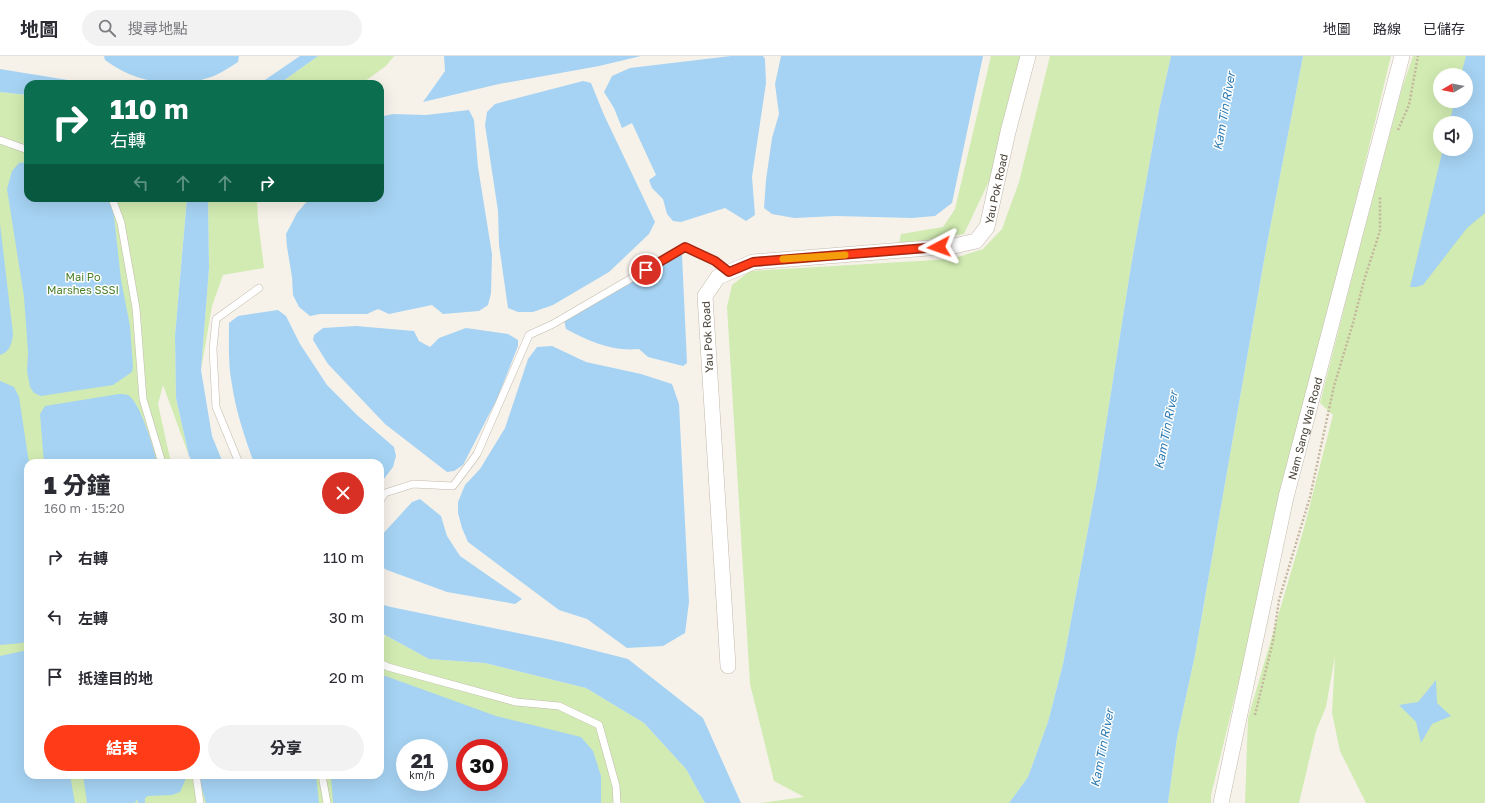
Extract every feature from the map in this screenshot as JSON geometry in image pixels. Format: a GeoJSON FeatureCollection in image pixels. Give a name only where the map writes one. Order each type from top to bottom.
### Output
{"type":"FeatureCollection","features":[{"type":"Feature","properties":{"kind":"street","name":"Yau Pok Road"},"geometry":{"type":"LineString","coordinates":[[728,666],[705,296],[718,277],[753,262],[954,246],[976,241],[987,227],[1008,132],[1028,56]]}},
{"type":"Feature","properties":{"kind":"street","name":"Nam Sang Wai Road"},"geometry":{"type":"LineString","coordinates":[[1221,803],[1286,497],[1402,56]]}},
{"type":"Feature","properties":{"kind":"lane"},"geometry":{"type":"LineString","coordinates":[[0,140],[24,149]]}},
{"type":"Feature","properties":{"kind":"lane"},"geometry":{"type":"LineString","coordinates":[[113,202],[121,223],[136,308],[143,398],[161,459]]}},
{"type":"Feature","properties":{"kind":"lane"},"geometry":{"type":"LineString","coordinates":[[384,496],[386,493],[413,484],[453,486],[477,454],[529,336],[553,324],[685,247],[715,261],[729,272]]}},
{"type":"Feature","properties":{"kind":"lane"},"geometry":{"type":"LineString","coordinates":[[237,459],[216,407],[213,350],[215,326],[216,319],[259,288]]}},
{"type":"Feature","properties":{"kind":"lane"},"geometry":{"type":"LineString","coordinates":[[384,665],[516,702],[559,706],[599,725],[616,786],[618,803]]}},
{"type":"Feature","properties":{"kind":"lane"},"geometry":{"type":"LineString","coordinates":[[197,779],[200,803]]}},
{"type":"Feature","properties":{"kind":"lane"},"geometry":{"type":"LineString","coordinates":[[323,779],[327,803]]}},
{"type":"Feature","properties":{"kind":"path"},"geometry":{"type":"LineString","coordinates":[[1396,134],[1409,104],[1418,56]]}},
{"type":"Feature","properties":{"kind":"path"},"geometry":{"type":"LineString","coordinates":[[1253,722],[1273,641],[1280,600],[1310,497],[1334,386],[1353,322],[1364,276],[1380,231],[1381,191]]}},
{"type":"Feature","properties":{"kind":"green space"},"geometry":{"type":"Polygon","coordinates":[[[318,56],[394,56],[386,66],[367,80],[285,80],[318,56]]]}},
{"type":"Feature","properties":{"kind":"green space"},"geometry":{"type":"Polygon","coordinates":[[[991,56],[1021,56],[991,177],[964,234],[899,244],[901,234],[943,227],[955,209],[991,56]]]}},
{"type":"Feature","properties":{"kind":"green space"},"geometry":{"type":"Polygon","coordinates":[[[1050,56],[1171,56],[1159,110],[1131,266],[1097,481],[1063,664],[1048,722],[1028,777],[1009,803],[760,803],[804,797],[774,781],[750,684],[727,307],[732,285],[750,271],[952,259],[983,249],[1002,229],[1019,182],[1050,56]]]}},
{"type":"Feature","properties":{"kind":"green space"},"geometry":{"type":"Polygon","coordinates":[[[1303,56],[1391,56],[1211,795],[1211,803],[1168,803],[1177,738],[1195,655],[1266,249],[1303,56]]]}},
{"type":"Feature","properties":{"kind":"green space"},"geometry":{"type":"Polygon","coordinates":[[[1413,56],[1485,56],[1485,803],[1366,803],[1340,751],[1332,713],[1335,656],[1326,707],[1316,731],[1299,803],[1245,803],[1248,718],[1304,528],[1333,415],[1320,403],[1402,88],[1413,56]]]}},
{"type":"Feature","properties":{"kind":"green space","name":"Mai Po Marshes SSSI"},"geometry":{"type":"Polygon","coordinates":[[[0,92],[24,95],[24,202],[187,202],[175,336],[176,398],[189,456],[163,385],[158,404],[170,459],[24,459],[24,779],[384,779],[385,635],[429,659],[485,663],[586,688],[644,723],[686,769],[705,803],[0,803],[0,92]]]}},
{"type":"Feature","properties":{"kind":"green space"},"geometry":{"type":"Polygon","coordinates":[[[208,202],[257,202],[264,268],[223,275],[212,306],[201,370],[209,268],[208,202]]]}},
{"type":"Feature","properties":{"kind":"water"},"geometry":{"type":"Polygon","coordinates":[[[104,56],[239,56],[238,62],[214,76],[200,80],[147,80],[129,74],[105,60],[104,56]]]}},
{"type":"Feature","properties":{"kind":"water"},"geometry":{"type":"Polygon","coordinates":[[[300,56],[318,56],[285,80],[265,80],[300,56]]]}},
{"type":"Feature","properties":{"kind":"water"},"geometry":{"type":"Polygon","coordinates":[[[444,56],[641,56],[599,66],[499,84],[423,102],[445,71],[444,56]]]}},
{"type":"Feature","properties":{"kind":"water"},"geometry":{"type":"Polygon","coordinates":[[[731,56],[763,56],[765,59],[766,83],[752,177],[755,215],[746,221],[725,208],[681,222],[673,221],[667,214],[663,199],[652,188],[649,180],[656,175],[632,123],[622,128],[614,108],[604,92],[612,76],[630,68],[731,56]]]}},
{"type":"Feature","properties":{"kind":"water"},"geometry":{"type":"Polygon","coordinates":[[[781,56],[983,56],[952,203],[935,216],[912,218],[836,216],[794,218],[772,214],[764,208],[772,138],[779,114],[775,84],[781,56]]]}},
{"type":"Feature","properties":{"kind":"water","name":"Kam Tin River"},"geometry":{"type":"Polygon","coordinates":[[[1171,56],[1303,56],[1266,249],[1195,655],[1177,738],[1168,803],[1009,803],[1028,777],[1048,722],[1063,664],[1097,481],[1131,266],[1159,110],[1171,56]]]}},
{"type":"Feature","properties":{"kind":"water"},"geometry":{"type":"Polygon","coordinates":[[[1466,56],[1485,56],[1485,213],[1467,228],[1423,285],[1410,287],[1441,156],[1473,156],[1473,116],[1451,116],[1453,108],[1473,108],[1473,68],[1463,68],[1466,56]]]}},
{"type":"Feature","properties":{"kind":"water"},"geometry":{"type":"Polygon","coordinates":[[[0,69],[68,80],[24,80],[24,95],[0,92],[0,69]]]}},
{"type":"Feature","properties":{"kind":"water"},"geometry":{"type":"Polygon","coordinates":[[[583,81],[591,83],[604,115],[655,222],[649,234],[609,272],[553,305],[533,312],[518,312],[508,308],[499,245],[498,211],[485,125],[487,112],[495,104],[583,81]]]}},
{"type":"Feature","properties":{"kind":"water"},"geometry":{"type":"Polygon","coordinates":[[[469,110],[474,120],[478,167],[492,254],[491,293],[488,305],[479,311],[443,314],[432,305],[389,314],[378,309],[367,314],[320,314],[310,316],[299,307],[293,295],[286,234],[297,213],[307,202],[384,202],[384,116],[393,114],[426,115],[469,110]]]}},
{"type":"Feature","properties":{"kind":"water"},"geometry":{"type":"Polygon","coordinates":[[[24,162],[24,202],[109,202],[111,205],[114,216],[121,280],[130,326],[133,367],[132,372],[113,385],[41,396],[34,393],[30,387],[27,371],[28,352],[24,297],[7,189],[12,171],[19,163],[24,162]]]}},
{"type":"Feature","properties":{"kind":"water"},"geometry":{"type":"Polygon","coordinates":[[[187,202],[208,202],[209,268],[201,370],[212,436],[221,459],[191,459],[189,456],[176,398],[175,336],[187,202]]]}},
{"type":"Feature","properties":{"kind":"water"},"geometry":{"type":"Polygon","coordinates":[[[0,224],[13,334],[11,344],[8,349],[0,355],[0,224]]]}},
{"type":"Feature","properties":{"kind":"water"},"geometry":{"type":"Polygon","coordinates":[[[679,252],[682,255],[687,363],[683,366],[648,357],[639,349],[619,349],[601,345],[566,329],[564,320],[631,276],[641,267],[647,267],[679,252]]]}},
{"type":"Feature","properties":{"kind":"water"},"geometry":{"type":"Polygon","coordinates":[[[278,310],[286,316],[300,344],[327,385],[358,416],[394,447],[396,456],[393,467],[384,479],[384,459],[253,459],[236,405],[229,362],[229,323],[238,316],[278,310]]]}},
{"type":"Feature","properties":{"kind":"water"},"geometry":{"type":"Polygon","coordinates":[[[356,326],[414,331],[419,341],[430,347],[439,338],[466,328],[508,334],[518,340],[518,346],[497,399],[463,465],[454,471],[447,472],[385,424],[328,364],[313,340],[314,335],[323,328],[356,326]]]}},
{"type":"Feature","properties":{"kind":"water"},"geometry":{"type":"Polygon","coordinates":[[[552,346],[586,362],[641,374],[672,384],[679,404],[689,602],[685,633],[663,646],[627,648],[587,619],[559,610],[468,542],[462,528],[458,513],[458,502],[465,485],[480,469],[505,428],[528,359],[537,347],[552,346]]]}},
{"type":"Feature","properties":{"kind":"water"},"geometry":{"type":"Polygon","coordinates":[[[0,381],[14,387],[19,397],[28,459],[24,459],[24,642],[0,645],[0,381]]]}},
{"type":"Feature","properties":{"kind":"water"},"geometry":{"type":"Polygon","coordinates":[[[119,394],[128,395],[133,400],[142,416],[156,459],[44,459],[40,414],[45,406],[119,394]]]}},
{"type":"Feature","properties":{"kind":"water"},"geometry":{"type":"Polygon","coordinates":[[[420,499],[441,516],[447,536],[460,556],[522,599],[515,604],[447,592],[384,568],[384,533],[412,502],[420,499]]]}},
{"type":"Feature","properties":{"kind":"water"},"geometry":{"type":"Polygon","coordinates":[[[384,605],[561,642],[628,659],[703,718],[741,803],[705,803],[686,769],[644,723],[586,688],[485,663],[429,659],[385,635],[384,605]]]}},
{"type":"Feature","properties":{"kind":"water"},"geometry":{"type":"Polygon","coordinates":[[[24,651],[24,779],[71,779],[75,803],[0,803],[0,656],[24,651]]]}},
{"type":"Feature","properties":{"kind":"water"},"geometry":{"type":"Polygon","coordinates":[[[384,675],[496,716],[581,737],[593,751],[601,776],[601,803],[333,803],[331,779],[384,779],[384,675]]]}},
{"type":"Feature","properties":{"kind":"water"},"geometry":{"type":"Polygon","coordinates":[[[1436,680],[1437,703],[1451,716],[1432,724],[1421,743],[1416,722],[1399,705],[1418,702],[1436,680]]]}},
{"type":"Feature","properties":{"kind":"water"},"geometry":{"type":"Polygon","coordinates":[[[84,779],[186,779],[180,792],[172,795],[148,796],[145,798],[145,803],[138,803],[137,799],[135,803],[87,803],[84,779]]]}},
{"type":"Feature","properties":{"kind":"water"},"geometry":{"type":"Polygon","coordinates":[[[200,779],[316,779],[319,803],[206,803],[200,779]]]}},
{"type":"Feature","properties":{"kind":"slow traffic"},"geometry":{"type":"LineString","coordinates":[[783,259],[845,255]]}},
{"type":"Feature","properties":{"kind":"route"},"geometry":{"type":"LineString","coordinates":[[646,270],[685,247],[715,261],[729,272],[753,262],[939,247]]}}]}
